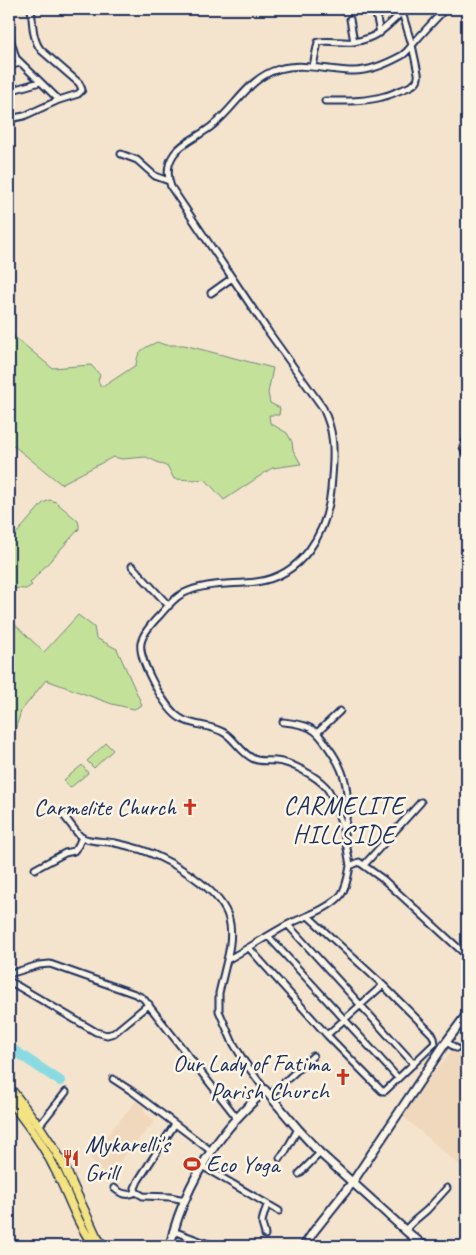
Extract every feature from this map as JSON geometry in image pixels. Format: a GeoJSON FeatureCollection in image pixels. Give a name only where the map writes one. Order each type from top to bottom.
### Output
{"type":"FeatureCollection","features":[{"type":"Feature","properties":{"kind":"main road"},"geometry":{"type":"LineString","coordinates":[[9,1087],[55,1150],[63,1164],[69,1188]]}},
{"type":"Feature","properties":{"kind":"main road"},"geometry":{"type":"LineString","coordinates":[[9,1100],[34,1132],[69,1188],[93,1240],[103,1246]]}},
{"type":"Feature","properties":{"kind":"street"},"geometry":{"type":"LineString","coordinates":[[9,120],[24,116],[81,92],[79,83],[37,45],[31,9]]}},
{"type":"Feature","properties":{"kind":"street"},"geometry":{"type":"LineString","coordinates":[[375,9],[380,33]]}},
{"type":"Feature","properties":{"kind":"street"},"geometry":{"type":"LineString","coordinates":[[227,960],[288,925],[327,906],[340,895],[348,881],[350,866],[344,831],[331,795],[320,782],[293,766],[276,761],[253,759],[224,732],[209,726],[188,722],[178,717],[157,689],[142,659],[141,641],[148,628],[180,594],[198,588],[270,580],[295,565],[308,552],[321,530],[329,504],[332,477],[332,436],[323,408],[270,334],[171,187],[169,164],[178,149],[215,125],[264,74],[280,68],[296,66],[314,66],[355,71],[367,70],[402,56],[445,9]]}},
{"type":"Feature","properties":{"kind":"street"},"geometry":{"type":"LineString","coordinates":[[314,66],[318,42],[354,42],[372,37],[380,33],[402,10]]}},
{"type":"Feature","properties":{"kind":"street"},"geometry":{"type":"LineString","coordinates":[[325,101],[374,99],[414,84],[419,77],[402,10]]}},
{"type":"Feature","properties":{"kind":"street"},"geometry":{"type":"LineString","coordinates":[[9,19],[10,41],[16,58],[59,100]]}},
{"type":"Feature","properties":{"kind":"street"},"geometry":{"type":"LineString","coordinates":[[350,19],[354,42]]}},
{"type":"Feature","properties":{"kind":"street"},"geometry":{"type":"LineString","coordinates":[[9,66],[20,63]]}},
{"type":"Feature","properties":{"kind":"street"},"geometry":{"type":"LineString","coordinates":[[9,91],[40,82]]}},
{"type":"Feature","properties":{"kind":"street"},"geometry":{"type":"LineString","coordinates":[[121,154],[137,160],[155,176],[169,181]]}},
{"type":"Feature","properties":{"kind":"street"},"geometry":{"type":"LineString","coordinates":[[211,293],[232,278]]}},
{"type":"Feature","properties":{"kind":"street"},"geometry":{"type":"LineString","coordinates":[[467,438],[462,446],[467,456]]}},
{"type":"Feature","properties":{"kind":"street"},"geometry":{"type":"LineString","coordinates":[[132,566],[169,606]]}},
{"type":"Feature","properties":{"kind":"street"},"geometry":{"type":"LineString","coordinates":[[318,732],[340,710]]}},
{"type":"Feature","properties":{"kind":"street"},"geometry":{"type":"LineString","coordinates":[[283,722],[303,725],[318,732],[340,765],[346,782],[347,800],[344,831]]}},
{"type":"Feature","properties":{"kind":"street"},"geometry":{"type":"LineString","coordinates":[[364,865],[422,802]]}},
{"type":"Feature","properties":{"kind":"street"},"geometry":{"type":"LineString","coordinates":[[64,816],[82,837],[113,842],[159,857],[190,874],[204,884],[218,899],[229,919],[230,942],[219,993],[219,1011],[232,1041],[244,1061],[298,1130],[352,1183],[424,1246]]}},
{"type":"Feature","properties":{"kind":"street"},"geometry":{"type":"LineString","coordinates":[[36,868],[65,853],[74,851],[82,837]]}},
{"type":"Feature","properties":{"kind":"street"},"geometry":{"type":"LineString","coordinates":[[350,866],[359,862],[384,880],[467,956]]}},
{"type":"Feature","properties":{"kind":"street"},"geometry":{"type":"LineString","coordinates":[[249,948],[327,1035],[385,1091],[435,1043],[434,1038],[383,985],[308,916]]}},
{"type":"Feature","properties":{"kind":"street"},"geometry":{"type":"LineString","coordinates":[[288,925],[414,1064]]}},
{"type":"Feature","properties":{"kind":"street"},"geometry":{"type":"LineString","coordinates":[[268,936],[398,1078]]}},
{"type":"Feature","properties":{"kind":"street"},"geometry":{"type":"LineString","coordinates":[[9,974],[39,965],[50,964],[143,998],[237,1118]]}},
{"type":"Feature","properties":{"kind":"street"},"geometry":{"type":"LineString","coordinates":[[9,981],[96,1032],[107,1035],[114,1032],[149,1004]]}},
{"type":"Feature","properties":{"kind":"street"},"geometry":{"type":"LineString","coordinates":[[327,1035],[383,985]]}},
{"type":"Feature","properties":{"kind":"street"},"geometry":{"type":"LineString","coordinates":[[304,1246],[352,1183],[444,1045],[467,1014]]}},
{"type":"Feature","properties":{"kind":"street"},"geometry":{"type":"LineString","coordinates":[[460,1024],[467,1031]]}},
{"type":"Feature","properties":{"kind":"street"},"geometry":{"type":"LineString","coordinates":[[444,1045],[448,1043],[456,1048]]}},
{"type":"Feature","properties":{"kind":"street"},"geometry":{"type":"LineString","coordinates":[[170,1246],[173,1231],[185,1200],[211,1151],[237,1118],[313,1056]]}},
{"type":"Feature","properties":{"kind":"street"},"geometry":{"type":"LineString","coordinates":[[113,1079],[211,1151]]}},
{"type":"Feature","properties":{"kind":"street"},"geometry":{"type":"LineString","coordinates":[[39,1126],[66,1092]]}},
{"type":"Feature","properties":{"kind":"street"},"geometry":{"type":"LineString","coordinates":[[136,1192],[138,1181],[174,1124]]}},
{"type":"Feature","properties":{"kind":"street"},"geometry":{"type":"LineString","coordinates":[[280,1158],[298,1130]]}},
{"type":"Feature","properties":{"kind":"street"},"geometry":{"type":"LineString","coordinates":[[299,1174],[320,1153]]}},
{"type":"Feature","properties":{"kind":"street"},"geometry":{"type":"LineString","coordinates":[[202,1166],[279,1211]]}},
{"type":"Feature","properties":{"kind":"street"},"geometry":{"type":"LineString","coordinates":[[114,1188],[128,1195],[136,1192]]}},
{"type":"Feature","properties":{"kind":"street"},"geometry":{"type":"LineString","coordinates":[[405,1230],[447,1188]]}},
{"type":"Feature","properties":{"kind":"street"},"geometry":{"type":"LineString","coordinates":[[136,1192],[143,1196],[170,1197],[185,1200]]}},
{"type":"Feature","properties":{"kind":"street"},"geometry":{"type":"LineString","coordinates":[[265,1235],[262,1222],[267,1204]]}},
{"type":"Feature","properties":{"kind":"street"},"geometry":{"type":"LineString","coordinates":[[173,1231],[211,1245]]}},
{"type":"Feature","properties":{"kind":"shaded area"},"geometry":{"type":"Polygon","coordinates":[[[453,1049],[467,1061],[467,1172],[400,1114],[453,1049]]]}},
{"type":"Feature","properties":{"kind":"shaded area"},"geometry":{"type":"Polygon","coordinates":[[[137,1100],[144,1106],[145,1113],[155,1121],[105,1178],[89,1156],[137,1100]]]}},
{"type":"Feature","properties":{"kind":"green space"},"geometry":{"type":"Polygon","coordinates":[[[9,332],[52,368],[91,365],[100,375],[98,380],[100,385],[104,386],[136,365],[142,350],[157,342],[165,345],[184,345],[273,368],[268,393],[270,403],[280,408],[279,415],[269,415],[270,423],[287,433],[292,442],[293,450],[301,464],[272,468],[224,500],[205,479],[174,479],[168,467],[146,457],[122,459],[113,457],[61,484],[9,442],[9,332]]]}},
{"type":"Feature","properties":{"kind":"green space"},"geometry":{"type":"Polygon","coordinates":[[[50,500],[56,502],[78,521],[79,529],[30,583],[32,585],[26,589],[9,588],[9,542],[43,503],[50,500]]]}},
{"type":"Feature","properties":{"kind":"green space"},"geometry":{"type":"Polygon","coordinates":[[[78,615],[94,627],[96,638],[117,649],[142,705],[134,709],[112,704],[46,680],[21,711],[9,750],[9,619],[44,652],[78,615]]]}},
{"type":"Feature","properties":{"kind":"green space"},"geometry":{"type":"Polygon","coordinates":[[[106,743],[113,750],[94,768],[87,761],[106,743]]]}},
{"type":"Feature","properties":{"kind":"green space"},"geometry":{"type":"Polygon","coordinates":[[[82,765],[88,773],[70,788],[64,780],[82,765]]]}},
{"type":"Feature","properties":{"kind":"waterway"},"geometry":{"type":"LineString","coordinates":[[9,1047],[60,1081]]}},
{"type":"Feature","properties":{"kind":"place","name":"Carmelite Church"},"geometry":{"type":"Point","coordinates":[190,807]}},
{"type":"Feature","properties":{"kind":"place","name":"Our Lady of Fatima Parish Church"},"geometry":{"type":"Point","coordinates":[343,1077]}},
{"type":"Feature","properties":{"kind":"place","name":"Mykarelli's Grill"},"geometry":{"type":"Point","coordinates":[71,1158]}},
{"type":"Feature","properties":{"kind":"place","name":"Eco Yoga"},"geometry":{"type":"Point","coordinates":[192,1164]}},
{"type":"Feature","properties":{"kind":"district","name":"CARMELITE HILLSIDE"},"geometry":{"type":"Point","coordinates":[344,820]}}]}
